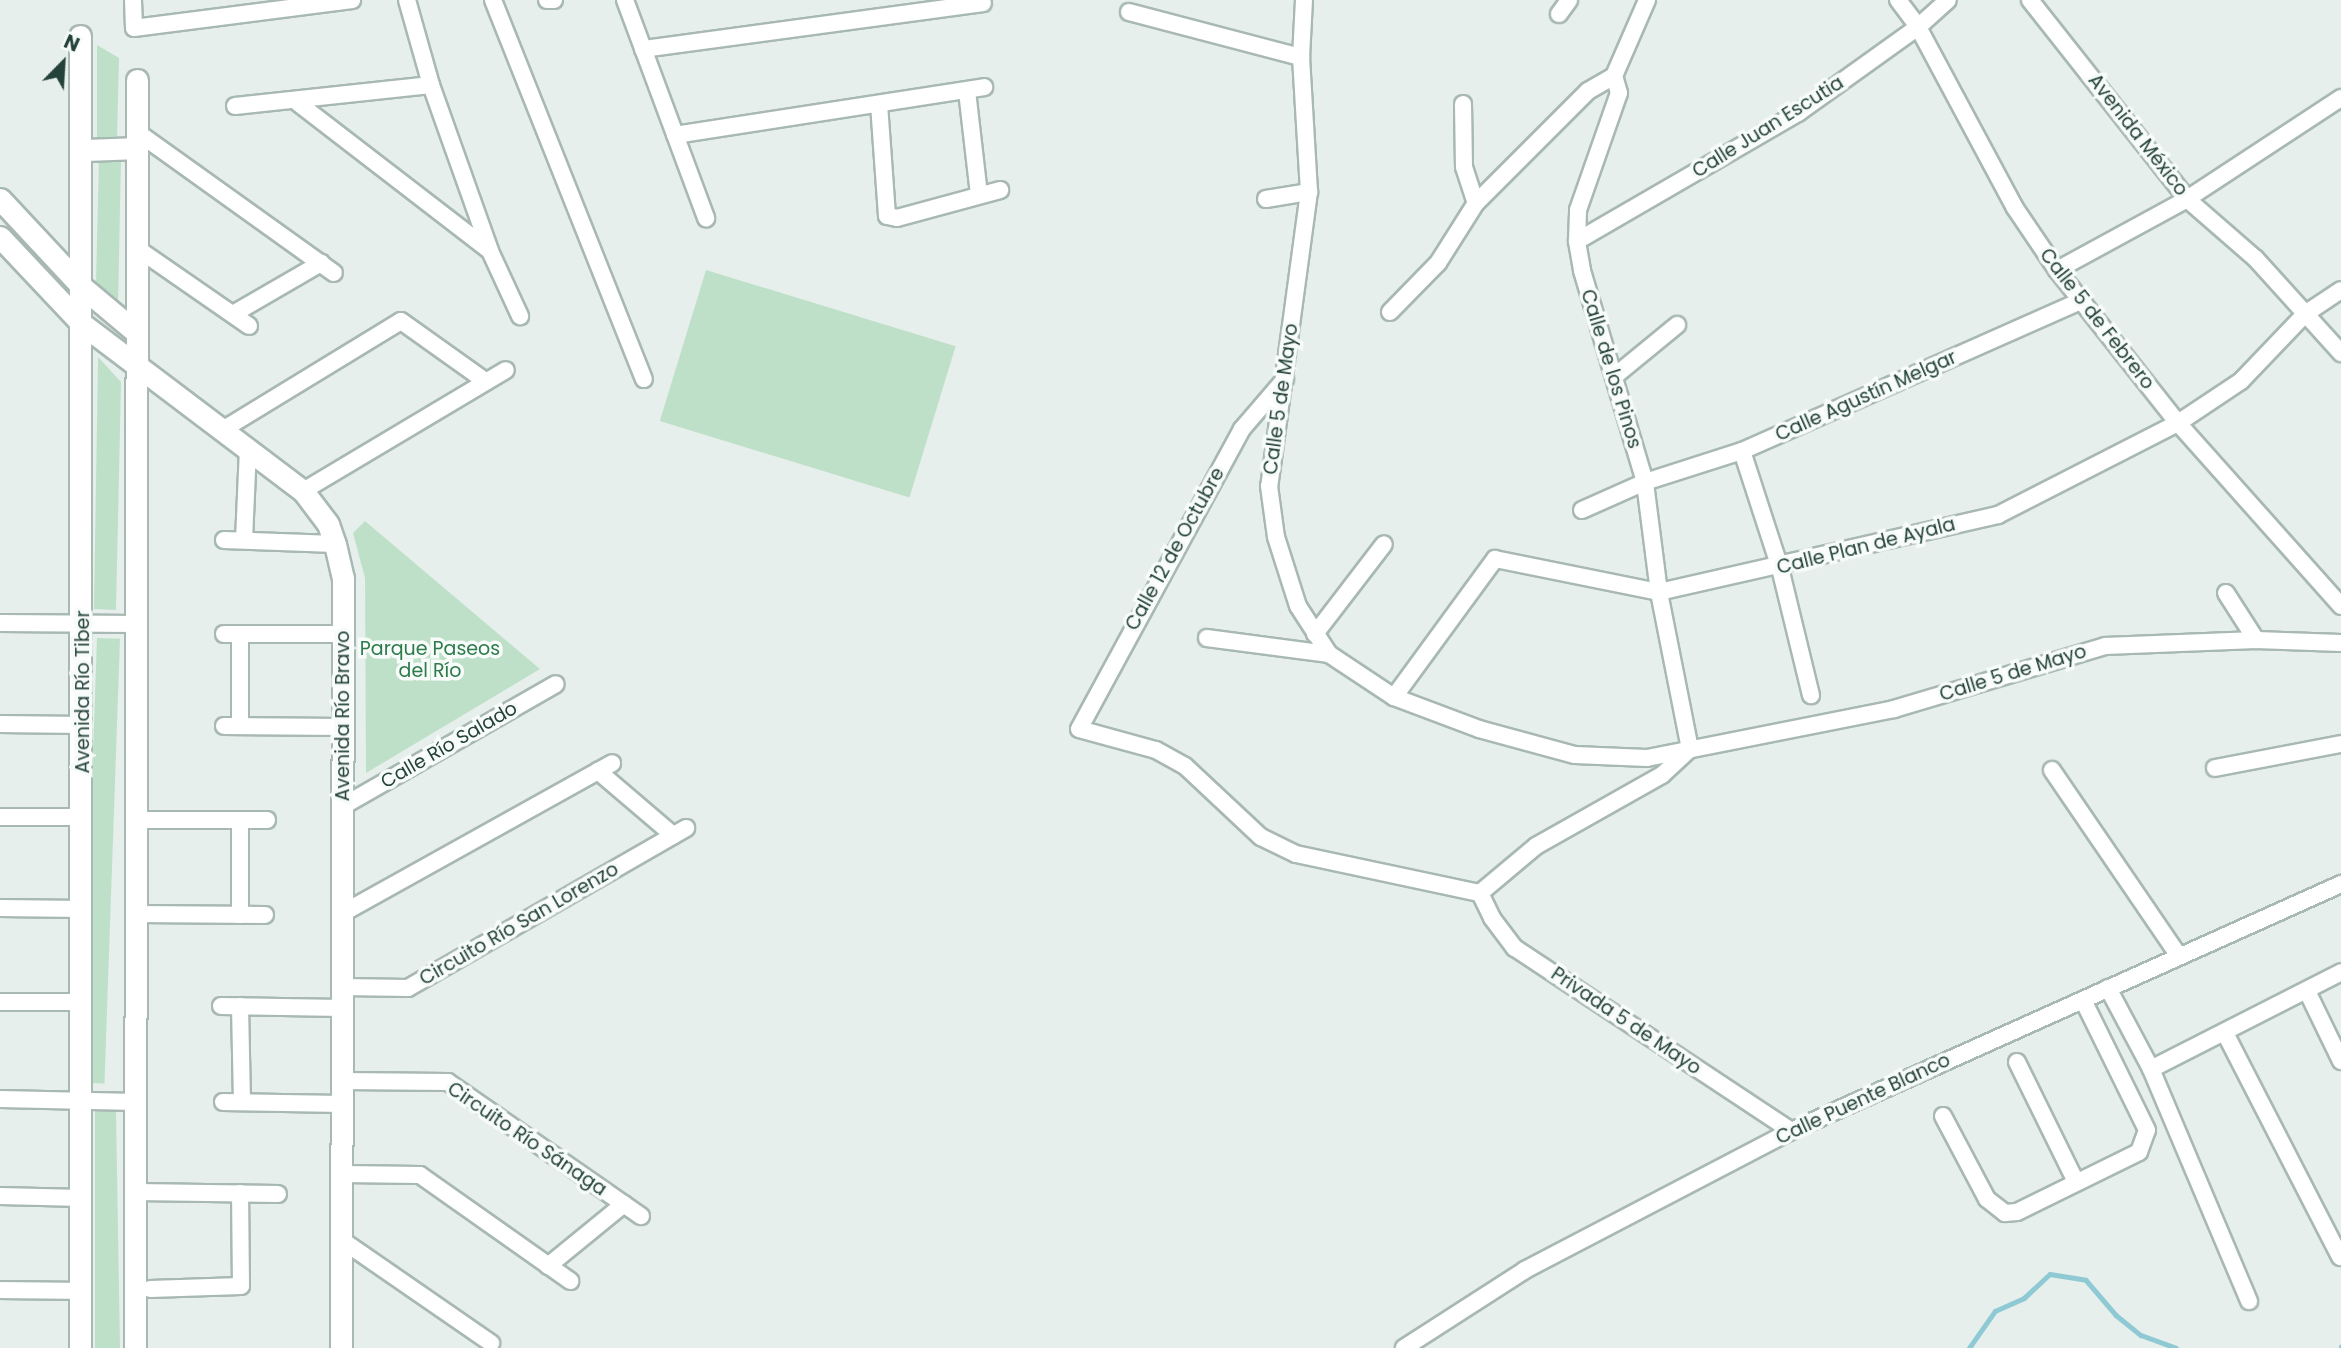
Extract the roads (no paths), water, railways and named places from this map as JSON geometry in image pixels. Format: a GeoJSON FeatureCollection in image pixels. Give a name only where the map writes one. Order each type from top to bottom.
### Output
{"type":"FeatureCollection","features":[{"type":"Feature","properties":{"kind":"street"},"geometry":{"type":"LineString","coordinates":[[133,0],[134,28],[352,0]]}},
{"type":"Feature","properties":{"kind":"street"},"geometry":{"type":"LineString","coordinates":[[407,0],[431,85],[490,251],[520,316]]}},
{"type":"Feature","properties":{"kind":"street"},"geometry":{"type":"LineString","coordinates":[[494,0],[644,379]]}},
{"type":"Feature","properties":{"kind":"street"},"geometry":{"type":"LineString","coordinates":[[547,0],[554,0]]}},
{"type":"Feature","properties":{"kind":"street"},"geometry":{"type":"LineString","coordinates":[[625,0],[706,218]]}},
{"type":"Feature","properties":{"kind":"street","name":"Calle 5 de Mayo"},"geometry":{"type":"LineString","coordinates":[[1304,0],[1301,57],[1309,192],[1269,486],[1276,537],[1298,606],[1329,654],[1394,696],[1479,729],[1575,755],[1647,758],[1894,709],[2105,646],[2256,640],[2341,643]]}},
{"type":"Feature","properties":{"kind":"street"},"geometry":{"type":"LineString","coordinates":[[1559,14],[1569,0]]}},
{"type":"Feature","properties":{"kind":"street","name":"Calle de los Pinos"},"geometry":{"type":"LineString","coordinates":[[1647,0],[1614,76],[1619,93],[1578,210],[1577,241],[1582,271],[1616,374],[1645,482],[1659,593],[1690,749]]}},
{"type":"Feature","properties":{"kind":"street","name":"Calle 5 de Febrero"},"geometry":{"type":"LineString","coordinates":[[1898,0],[1918,27],[2015,208],[2057,271],[2083,300],[2178,423],[2341,606]]}},
{"type":"Feature","properties":{"kind":"street","name":"Calle Juan Escutia"},"geometry":{"type":"LineString","coordinates":[[1577,241],[1798,113],[1918,27],[1948,0]]}},
{"type":"Feature","properties":{"kind":"street","name":"Avenida México"},"geometry":{"type":"LineString","coordinates":[[2030,0],[2187,199],[2256,259],[2341,353]]}},
{"type":"Feature","properties":{"kind":"street"},"geometry":{"type":"LineString","coordinates":[[643,49],[984,3]]}},
{"type":"Feature","properties":{"kind":"street"},"geometry":{"type":"LineString","coordinates":[[1129,12],[1301,57]]}},
{"type":"Feature","properties":{"kind":"street","name":"Avenida Río Tiber"},"geometry":{"type":"LineString","coordinates":[[80,36],[83,623],[80,1348]]}},
{"type":"Feature","properties":{"kind":"street"},"geometry":{"type":"LineString","coordinates":[[1390,312],[1437,263],[1476,203],[1588,91],[1614,76]]}},
{"type":"Feature","properties":{"kind":"street"},"geometry":{"type":"LineString","coordinates":[[135,1348],[137,80]]}},
{"type":"Feature","properties":{"kind":"street"},"geometry":{"type":"LineString","coordinates":[[235,106],[298,103],[431,85]]}},
{"type":"Feature","properties":{"kind":"street"},"geometry":{"type":"LineString","coordinates":[[675,135],[984,88]]}},
{"type":"Feature","properties":{"kind":"street"},"geometry":{"type":"LineString","coordinates":[[967,91],[979,194]]}},
{"type":"Feature","properties":{"kind":"street"},"geometry":{"type":"LineString","coordinates":[[2057,271],[2187,199],[2341,98]]}},
{"type":"Feature","properties":{"kind":"street"},"geometry":{"type":"LineString","coordinates":[[298,103],[490,251]]}},
{"type":"Feature","properties":{"kind":"street"},"geometry":{"type":"LineString","coordinates":[[879,104],[887,216],[897,218],[1000,190]]}},
{"type":"Feature","properties":{"kind":"street"},"geometry":{"type":"LineString","coordinates":[[1463,104],[1464,167],[1476,203]]}},
{"type":"Feature","properties":{"kind":"street"},"geometry":{"type":"LineString","coordinates":[[82,150],[136,140],[334,273]]}},
{"type":"Feature","properties":{"kind":"street"},"geometry":{"type":"LineString","coordinates":[[1266,199],[1309,192]]}},
{"type":"Feature","properties":{"kind":"street"},"geometry":{"type":"LineString","coordinates":[[0,199],[80,286],[136,332]]}},
{"type":"Feature","properties":{"kind":"street","name":"Avenida Río Bravo"},"geometry":{"type":"LineString","coordinates":[[0,237],[82,324],[303,491],[328,524],[335,544],[343,578],[341,1348]]}},
{"type":"Feature","properties":{"kind":"street"},"geometry":{"type":"LineString","coordinates":[[138,249],[249,327]]}},
{"type":"Feature","properties":{"kind":"street"},"geometry":{"type":"LineString","coordinates":[[233,314],[321,263]]}},
{"type":"Feature","properties":{"kind":"street","name":"Calle Plan de Ayala"},"geometry":{"type":"LineString","coordinates":[[1394,696],[1495,559],[1659,593],[1780,568],[1909,532],[1998,515],[2178,423],[2241,381],[2305,314],[2341,290]]}},
{"type":"Feature","properties":{"kind":"street","name":"Calle Agustín Melgar"},"geometry":{"type":"LineString","coordinates":[[1582,510],[1645,482],[1742,451],[2083,300]]}},
{"type":"Feature","properties":{"kind":"street"},"geometry":{"type":"LineString","coordinates":[[224,429],[401,321],[485,381]]}},
{"type":"Feature","properties":{"kind":"street"},"geometry":{"type":"LineString","coordinates":[[1616,374],[1678,325]]}},
{"type":"Feature","properties":{"kind":"street"},"geometry":{"type":"LineString","coordinates":[[303,491],[506,370]]}},
{"type":"Feature","properties":{"kind":"street","name":"Calle 12 de Octubre"},"geometry":{"type":"LineString","coordinates":[[1285,379],[1242,429],[1079,729],[1111,741],[1156,750],[1185,766],[1261,837],[1296,854],[1480,893]]}},
{"type":"Feature","properties":{"kind":"street"},"geometry":{"type":"LineString","coordinates":[[243,540],[248,448]]}},
{"type":"Feature","properties":{"kind":"street"},"geometry":{"type":"LineString","coordinates":[[1742,451],[1780,568],[1811,695]]}},
{"type":"Feature","properties":{"kind":"street"},"geometry":{"type":"LineString","coordinates":[[224,540],[335,544]]}},
{"type":"Feature","properties":{"kind":"street"},"geometry":{"type":"LineString","coordinates":[[1315,634],[1384,544]]}},
{"type":"Feature","properties":{"kind":"street"},"geometry":{"type":"LineString","coordinates":[[2226,593],[2256,640]]}},
{"type":"Feature","properties":{"kind":"street"},"geometry":{"type":"LineString","coordinates":[[0,624],[137,624]]}},
{"type":"Feature","properties":{"kind":"street"},"geometry":{"type":"LineString","coordinates":[[343,634],[232,634],[232,726],[343,727]]}},
{"type":"Feature","properties":{"kind":"street"},"geometry":{"type":"LineString","coordinates":[[1207,638],[1329,654]]}},
{"type":"Feature","properties":{"kind":"street","name":"Calle Río Salado"},"geometry":{"type":"LineString","coordinates":[[343,806],[556,684]]}},
{"type":"Feature","properties":{"kind":"street"},"geometry":{"type":"LineString","coordinates":[[0,724],[83,724]]}},
{"type":"Feature","properties":{"kind":"street"},"geometry":{"type":"LineString","coordinates":[[2215,768],[2341,744]]}},
{"type":"Feature","properties":{"kind":"street"},"geometry":{"type":"LineString","coordinates":[[1480,893],[1536,846],[1662,775],[1690,749]]}},
{"type":"Feature","properties":{"kind":"street","name":"Circuito Río San Lorenzo"},"geometry":{"type":"LineString","coordinates":[[343,913],[605,767],[680,831],[408,988],[343,987]]}},
{"type":"Feature","properties":{"kind":"street"},"geometry":{"type":"LineString","coordinates":[[2052,769],[2179,956]]}},
{"type":"Feature","properties":{"kind":"street"},"geometry":{"type":"LineString","coordinates":[[0,817],[83,817]]}},
{"type":"Feature","properties":{"kind":"street"},"geometry":{"type":"LineString","coordinates":[[136,820],[267,820]]}},
{"type":"Feature","properties":{"kind":"street"},"geometry":{"type":"LineString","coordinates":[[240,820],[240,915]]}},
{"type":"Feature","properties":{"kind":"street","name":"Calle Puente Blanco"},"geometry":{"type":"LineString","coordinates":[[1404,1348],[1525,1270],[1791,1131],[2341,884]]}},
{"type":"Feature","properties":{"kind":"street","name":"Privada 5 de Mayo"},"geometry":{"type":"LineString","coordinates":[[1480,893],[1492,918],[1515,947],[1791,1131]]}},
{"type":"Feature","properties":{"kind":"street"},"geometry":{"type":"LineString","coordinates":[[0,908],[83,909]]}},
{"type":"Feature","properties":{"kind":"street"},"geometry":{"type":"LineString","coordinates":[[137,914],[265,915]]}},
{"type":"Feature","properties":{"kind":"street"},"geometry":{"type":"LineString","coordinates":[[2151,1069],[2341,972]]}},
{"type":"Feature","properties":{"kind":"street"},"geometry":{"type":"LineString","coordinates":[[2108,988],[2151,1069],[2249,1301]]}},
{"type":"Feature","properties":{"kind":"street"},"geometry":{"type":"LineString","coordinates":[[2306,991],[2341,1061]]}},
{"type":"Feature","properties":{"kind":"street"},"geometry":{"type":"LineString","coordinates":[[1943,1116],[1995,1208],[2017,1212],[2139,1152],[2148,1137],[2126,1081],[2083,1000]]}},
{"type":"Feature","properties":{"kind":"street"},"geometry":{"type":"LineString","coordinates":[[0,1002],[83,1002]]}},
{"type":"Feature","properties":{"kind":"street"},"geometry":{"type":"LineString","coordinates":[[220,1006],[343,1008]]}},
{"type":"Feature","properties":{"kind":"street"},"geometry":{"type":"LineString","coordinates":[[240,1006],[242,1102]]}},
{"type":"Feature","properties":{"kind":"street"},"geometry":{"type":"LineString","coordinates":[[2225,1033],[2340,1257]]}},
{"type":"Feature","properties":{"kind":"street"},"geometry":{"type":"LineString","coordinates":[[2017,1062],[2076,1182]]}},
{"type":"Feature","properties":{"kind":"street","name":"Circuito Río Sánaga"},"geometry":{"type":"LineString","coordinates":[[343,1081],[449,1082],[641,1216]]}},
{"type":"Feature","properties":{"kind":"street"},"geometry":{"type":"LineString","coordinates":[[0,1099],[137,1102]]}},
{"type":"Feature","properties":{"kind":"street"},"geometry":{"type":"LineString","coordinates":[[223,1102],[343,1104]]}},
{"type":"Feature","properties":{"kind":"street"},"geometry":{"type":"LineString","coordinates":[[343,1174],[420,1175],[570,1281]]}},
{"type":"Feature","properties":{"kind":"street"},"geometry":{"type":"LineString","coordinates":[[136,1192],[278,1194]]}},
{"type":"Feature","properties":{"kind":"street"},"geometry":{"type":"LineString","coordinates":[[150,1289],[241,1286],[240,1194]]}},
{"type":"Feature","properties":{"kind":"street"},"geometry":{"type":"LineString","coordinates":[[0,1196],[82,1198]]}},
{"type":"Feature","properties":{"kind":"street","name":"Circuito Río Sánaga"},"geometry":{"type":"LineString","coordinates":[[548,1266],[624,1204]]}},
{"type":"Feature","properties":{"kind":"street"},"geometry":{"type":"LineString","coordinates":[[343,1241],[491,1343]]}},
{"type":"Feature","properties":{"kind":"street"},"geometry":{"type":"LineString","coordinates":[[0,1290],[81,1291]]}},
{"type":"Feature","properties":{"kind":"waterway"},"geometry":{"type":"LineString","coordinates":[[1969,1348],[1995,1311],[2024,1298],[2050,1274],[2086,1280],[2116,1315],[2141,1335],[2176,1348]]}},
{"type":"Feature","properties":{"kind":"park label","name":"Parque Paseos del Río"},"geometry":{"type":"Point","coordinates":[430,660]}}]}
